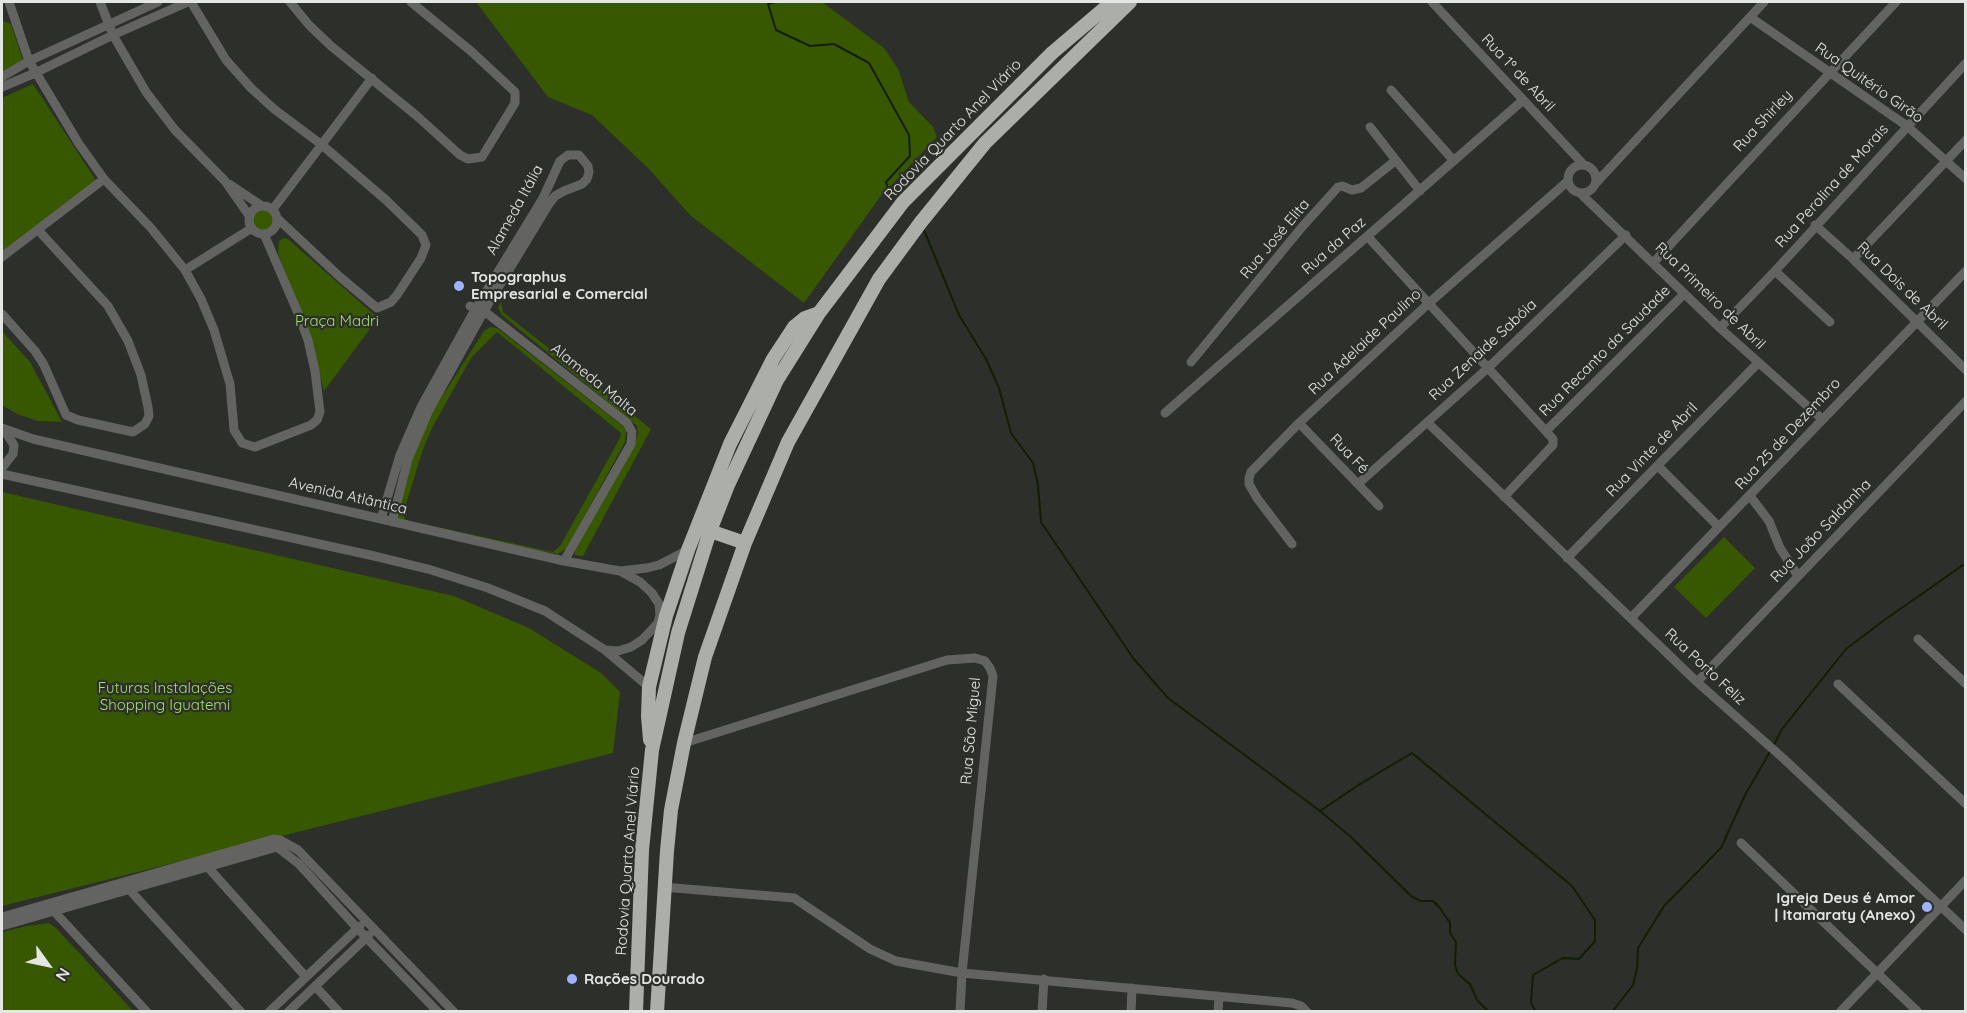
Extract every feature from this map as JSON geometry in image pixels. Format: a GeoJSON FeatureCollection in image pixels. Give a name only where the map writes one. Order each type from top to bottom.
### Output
{"type":"FeatureCollection","features":[{"type":"Feature","properties":{"kind":"highway","name":"Rodovia Quarto Anel Viário"},"geometry":{"type":"LineString","coordinates":[[636,1011],[642,850],[652,750],[678,633],[710,531],[728,485],[777,380],[819,313],[903,202],[1052,53],[1112,2]]}},
{"type":"Feature","properties":{"kind":"highway"},"geometry":{"type":"LineString","coordinates":[[657,1011],[663,886],[671,810],[684,742],[705,657],[745,543],[788,442],[879,279],[921,222],[985,143],[1130,2]]}},
{"type":"Feature","properties":{"kind":"highway"},"geometry":{"type":"LineString","coordinates":[[652,750],[648,729],[649,687],[666,616],[688,550],[730,444],[774,359],[794,327],[805,318],[819,313]]}},
{"type":"Feature","properties":{"kind":"highway"},"geometry":{"type":"LineString","coordinates":[[710,531],[745,543]]}},
{"type":"Feature","properties":{"kind":"street"},"geometry":{"type":"LineString","coordinates":[[99,2],[112,35],[146,92],[175,130],[225,182],[249,217],[252,228],[257,233],[264,234],[274,230],[278,219]]}},
{"type":"Feature","properties":{"kind":"street"},"geometry":{"type":"LineString","coordinates":[[2,76],[29,61],[158,2]]}},
{"type":"Feature","properties":{"kind":"street"},"geometry":{"type":"LineString","coordinates":[[2,87],[112,35],[190,2],[226,60],[251,88],[273,109],[322,145],[386,200],[422,235],[426,245],[421,258],[391,302],[377,308],[278,219],[273,209],[262,206],[225,182]]}},
{"type":"Feature","properties":{"kind":"street"},"geometry":{"type":"LineString","coordinates":[[290,2],[324,39],[460,155],[468,159],[482,157],[515,103],[515,93],[472,52],[411,2]]}},
{"type":"Feature","properties":{"kind":"street","name":"Rua 1º de Abril"},"geometry":{"type":"LineString","coordinates":[[1432,2],[1583,165]]}},
{"type":"Feature","properties":{"kind":"street"},"geometry":{"type":"LineString","coordinates":[[1596,183],[1594,170],[1589,166],[1583,165],[1572,170],[1569,181],[1572,189],[1580,193],[1590,191],[1764,2]]}},
{"type":"Feature","properties":{"kind":"street","name":"Rua Shirley"},"geometry":{"type":"LineString","coordinates":[[1654,262],[1896,2]]}},
{"type":"Feature","properties":{"kind":"street"},"geometry":{"type":"LineString","coordinates":[[2,14],[10,6],[35,73],[79,144],[104,179],[151,228],[185,270],[214,330],[230,384],[234,430],[237,437],[248,446],[255,447],[311,425],[317,420],[320,412],[315,371],[308,340],[264,234]]}},
{"type":"Feature","properties":{"kind":"street","name":"Rua Quitério Girão"},"geometry":{"type":"LineString","coordinates":[[1750,17],[1907,126],[1965,179]]}},
{"type":"Feature","properties":{"kind":"street","name":"Rua Perolina de Morais"},"geometry":{"type":"LineString","coordinates":[[1720,328],[1965,63]]}},
{"type":"Feature","properties":{"kind":"street"},"geometry":{"type":"LineString","coordinates":[[273,209],[372,78]]}},
{"type":"Feature","properties":{"kind":"street"},"geometry":{"type":"LineString","coordinates":[[1391,90],[1454,161]]}},
{"type":"Feature","properties":{"kind":"street","name":"Rua da Paz"},"geometry":{"type":"LineString","coordinates":[[1165,413],[1522,100]]}},
{"type":"Feature","properties":{"kind":"street"},"geometry":{"type":"LineString","coordinates":[[1370,127],[1420,191]]}},
{"type":"Feature","properties":{"kind":"street"},"geometry":{"type":"LineString","coordinates":[[1853,259],[1965,141]]}},
{"type":"Feature","properties":{"kind":"street","name":"Alameda Itália"},"geometry":{"type":"LineString","coordinates":[[381,519],[409,431],[476,308],[543,198],[563,157],[573,154],[584,159],[589,172],[587,179],[582,184],[555,196],[476,308],[416,437],[392,522]]}},
{"type":"Feature","properties":{"kind":"street","name":"Rua José Elita"},"geometry":{"type":"LineString","coordinates":[[1191,362],[1302,227],[1338,187],[1361,189],[1395,161]]}},
{"type":"Feature","properties":{"kind":"street"},"geometry":{"type":"LineString","coordinates":[[2,257],[104,179]]}},
{"type":"Feature","properties":{"kind":"street"},"geometry":{"type":"LineString","coordinates":[[551,179],[564,191]]}},
{"type":"Feature","properties":{"kind":"street","name":"Rua Adelaide Paulino"},"geometry":{"type":"LineString","coordinates":[[1293,543],[1257,498],[1249,484],[1249,478],[1262,460],[1429,303],[1569,181]]}},
{"type":"Feature","properties":{"kind":"street","name":"Rua Primeiro de Abril"},"geometry":{"type":"LineString","coordinates":[[1580,193],[1720,328],[1822,419]]}},
{"type":"Feature","properties":{"kind":"street"},"geometry":{"type":"LineString","coordinates":[[249,217],[255,208],[262,206]]}},
{"type":"Feature","properties":{"kind":"street","name":"Rua Dois de Abril"},"geometry":{"type":"LineString","coordinates":[[1815,225],[1853,259],[1965,370]]}},
{"type":"Feature","properties":{"kind":"street"},"geometry":{"type":"LineString","coordinates":[[185,270],[252,228]]}},
{"type":"Feature","properties":{"kind":"street"},"geometry":{"type":"LineString","coordinates":[[2,314],[35,351],[44,365],[66,415],[78,420],[133,432],[145,424],[149,416],[148,407],[141,375],[128,341],[108,306],[38,230]]}},
{"type":"Feature","properties":{"kind":"street","name":"Rua Zenaide Sabóia"},"geometry":{"type":"LineString","coordinates":[[1358,484],[1489,367],[1626,236]]}},
{"type":"Feature","properties":{"kind":"street"},"geometry":{"type":"LineString","coordinates":[[1368,237],[1553,439],[1553,445],[1504,497]]}},
{"type":"Feature","properties":{"kind":"street"},"geometry":{"type":"LineString","coordinates":[[1775,271],[1830,322]]}},
{"type":"Feature","properties":{"kind":"street","name":"Rua 25 de Dezembro"},"geometry":{"type":"LineString","coordinates":[[1631,618],[1965,271]]}},
{"type":"Feature","properties":{"kind":"street","name":"Rua Recanto da Saudade"},"geometry":{"type":"LineString","coordinates":[[1547,430],[1684,294]]}},
{"type":"Feature","properties":{"kind":"street","name":"Alameda Malta"},"geometry":{"type":"LineString","coordinates":[[476,308],[627,423],[632,432],[630,444],[564,561]]}},
{"type":"Feature","properties":{"kind":"street","name":"Rua Vinte de Abril"},"geometry":{"type":"LineString","coordinates":[[1567,558],[1758,363]]}},
{"type":"Feature","properties":{"kind":"street","name":"Rua João Saldanha"},"geometry":{"type":"LineString","coordinates":[[1697,682],[1965,400]]}},
{"type":"Feature","properties":{"kind":"street","name":"Rua Fé"},"geometry":{"type":"LineString","coordinates":[[1299,423],[1379,506]]}},
{"type":"Feature","properties":{"kind":"street","name":"Rua Porto Feliz"},"geometry":{"type":"LineString","coordinates":[[1427,423],[1697,682],[1784,759],[1965,930]]}},
{"type":"Feature","properties":{"kind":"street"},"geometry":{"type":"LineString","coordinates":[[2,429],[14,445],[13,454],[2,468]]}},
{"type":"Feature","properties":{"kind":"street","name":"Avenida Atlântica"},"geometry":{"type":"LineString","coordinates":[[2,429],[33,439],[392,522],[564,561],[620,571],[647,568],[688,550]]}},
{"type":"Feature","properties":{"kind":"street"},"geometry":{"type":"LineString","coordinates":[[1658,466],[1719,527]]}},
{"type":"Feature","properties":{"kind":"street"},"geometry":{"type":"LineString","coordinates":[[2,474],[428,569],[488,588],[545,611],[605,650],[649,687]]}},
{"type":"Feature","properties":{"kind":"street"},"geometry":{"type":"LineString","coordinates":[[1750,496],[1769,521],[1780,548],[1798,576]]}},
{"type":"Feature","properties":{"kind":"street"},"geometry":{"type":"LineString","coordinates":[[605,650],[618,651],[631,647],[642,640],[658,623],[660,615],[659,604],[651,593],[640,582],[620,571]]}},
{"type":"Feature","properties":{"kind":"street"},"geometry":{"type":"LineString","coordinates":[[1918,639],[1965,684]]}},
{"type":"Feature","properties":{"kind":"street","name":"Rua São Miguel"},"geometry":{"type":"LineString","coordinates":[[684,742],[946,660],[975,658],[985,662],[993,676],[960,1011]]}},
{"type":"Feature","properties":{"kind":"street"},"geometry":{"type":"LineString","coordinates":[[1838,684],[1965,804]]}},
{"type":"Feature","properties":{"kind":"street"},"geometry":{"type":"LineString","coordinates":[[2,917],[50,907],[204,863],[274,839],[286,841],[357,928],[438,1011]]}},
{"type":"Feature","properties":{"kind":"street"},"geometry":{"type":"LineString","coordinates":[[1741,843],[1918,1011]]}},
{"type":"Feature","properties":{"kind":"street"},"geometry":{"type":"LineString","coordinates":[[302,861],[366,920],[454,1011]]}},
{"type":"Feature","properties":{"kind":"street"},"geometry":{"type":"LineString","coordinates":[[204,863],[306,977]]}},
{"type":"Feature","properties":{"kind":"street"},"geometry":{"type":"LineString","coordinates":[[1840,1011],[1965,880]]}},
{"type":"Feature","properties":{"kind":"street"},"geometry":{"type":"LineString","coordinates":[[126,885],[241,1011]]}},
{"type":"Feature","properties":{"kind":"street"},"geometry":{"type":"LineString","coordinates":[[663,886],[794,898],[881,955],[896,961],[962,973],[1292,1003],[1303,1010]]}},
{"type":"Feature","properties":{"kind":"street"},"geometry":{"type":"LineString","coordinates":[[2,926],[50,907]]}},
{"type":"Feature","properties":{"kind":"street"},"geometry":{"type":"LineString","coordinates":[[50,907],[147,1011]]}},
{"type":"Feature","properties":{"kind":"street"},"geometry":{"type":"LineString","coordinates":[[269,1011],[366,920]]}},
{"type":"Feature","properties":{"kind":"street"},"geometry":{"type":"LineString","coordinates":[[288,1011],[374,929]]}},
{"type":"Feature","properties":{"kind":"street"},"geometry":{"type":"LineString","coordinates":[[1042,1011],[1044,979]]}},
{"type":"Feature","properties":{"kind":"street"},"geometry":{"type":"LineString","coordinates":[[315,986],[339,1011]]}},
{"type":"Feature","properties":{"kind":"street"},"geometry":{"type":"LineString","coordinates":[[1131,1011],[1132,988]]}},
{"type":"Feature","properties":{"kind":"street"},"geometry":{"type":"LineString","coordinates":[[1218,1011],[1219,996]]}},
{"type":"Feature","properties":{"kind":"green space"},"geometry":{"type":"Polygon","coordinates":[[[476,2],[822,2],[884,48],[898,69],[909,102],[933,127],[937,137],[880,197],[804,303],[691,216],[648,168],[592,115],[548,97],[476,2]]]}},
{"type":"Feature","properties":{"kind":"green space"},"geometry":{"type":"Polygon","coordinates":[[[2,21],[11,24],[23,61],[2,75],[2,21]]]}},
{"type":"Feature","properties":{"kind":"green space"},"geometry":{"type":"Polygon","coordinates":[[[33,84],[97,182],[2,257],[2,98],[33,84]]]}},
{"type":"Feature","properties":{"kind":"green space"},"geometry":{"type":"Polygon","coordinates":[[[264,208],[273,211],[276,220],[273,229],[264,232],[255,229],[252,220],[255,211],[264,208]]]}},
{"type":"Feature","properties":{"kind":"green space","name":"Praça Madri"},"geometry":{"type":"Polygon","coordinates":[[[283,238],[288,239],[378,318],[324,391],[308,330],[279,256],[279,241],[283,238]]]}},
{"type":"Feature","properties":{"kind":"green space"},"geometry":{"type":"Polygon","coordinates":[[[501,302],[503,312],[651,429],[583,556],[575,555],[575,551],[634,446],[638,434],[637,426],[502,315],[498,308],[501,302]]]}},
{"type":"Feature","properties":{"kind":"green space"},"geometry":{"type":"Polygon","coordinates":[[[490,327],[497,328],[623,426],[626,431],[625,442],[567,548],[558,554],[396,522],[407,475],[424,425],[484,331],[490,327]],[[497,332],[471,358],[432,428],[423,449],[403,514],[409,521],[553,552],[560,546],[621,433],[497,332]]]}},
{"type":"Feature","properties":{"kind":"green space"},"geometry":{"type":"Polygon","coordinates":[[[2,331],[30,362],[62,422],[38,421],[17,414],[2,405],[2,331]]]}},
{"type":"Feature","properties":{"kind":"green space","name":"Futuras Instalações Shopping Iguatemi"},"geometry":{"type":"Polygon","coordinates":[[[2,492],[454,596],[529,628],[601,673],[620,692],[613,753],[2,906],[2,492]]]}},
{"type":"Feature","properties":{"kind":"green space"},"geometry":{"type":"Polygon","coordinates":[[[1724,537],[1755,568],[1706,618],[1674,587],[1724,537]]]}},
{"type":"Feature","properties":{"kind":"green space"},"geometry":{"type":"Polygon","coordinates":[[[49,923],[133,1011],[2,1011],[2,932],[49,923]]]}},
{"type":"Feature","properties":{"kind":"waterway"},"geometry":{"type":"LineString","coordinates":[[775,2],[768,4],[776,30],[810,46],[834,44],[869,63],[909,135],[910,156],[886,182],[890,194]]}},
{"type":"Feature","properties":{"kind":"waterway"},"geometry":{"type":"LineString","coordinates":[[924,230],[959,315],[986,359],[999,388],[1011,433],[1033,463],[1038,485],[1041,522],[1133,658],[1168,698],[1320,811],[1351,837],[1411,896],[1421,901],[1433,901],[1450,923],[1450,933],[1456,942],[1455,965],[1458,974],[1470,984],[1477,1000],[1489,1012]]}},
{"type":"Feature","properties":{"kind":"waterway"},"geometry":{"type":"LineString","coordinates":[[1774,745],[1782,729],[1846,649],[1966,563]]}},
{"type":"Feature","properties":{"kind":"waterway"},"geometry":{"type":"LineString","coordinates":[[1612,1012],[1633,985],[1637,969],[1638,948],[1664,906],[1721,848],[1745,795],[1771,750]]}},
{"type":"Feature","properties":{"kind":"waterway"},"geometry":{"type":"LineString","coordinates":[[1320,811],[1412,753],[1572,886],[1595,920],[1595,941],[1579,959],[1563,958],[1533,975],[1531,1003],[1536,1012]]}},
{"type":"Feature","properties":{"kind":"place","name":"Topographus Empresarial e Comercial"},"geometry":{"type":"Point","coordinates":[459,286]}},
{"type":"Feature","properties":{"kind":"place","name":"Igreja Deus é Amor | Itamaraty (Anexo)"},"geometry":{"type":"Point","coordinates":[1927,907]}},
{"type":"Feature","properties":{"kind":"place","name":"Rações Dourado"},"geometry":{"type":"Point","coordinates":[572,979]}}]}
